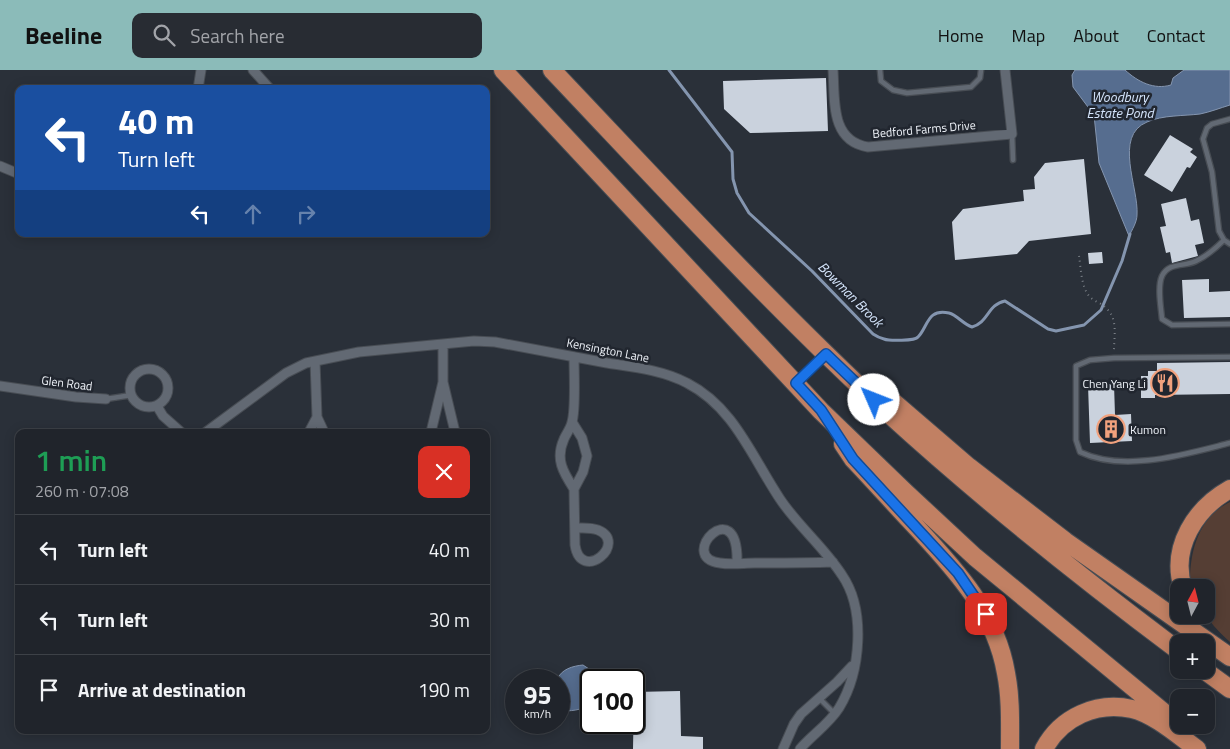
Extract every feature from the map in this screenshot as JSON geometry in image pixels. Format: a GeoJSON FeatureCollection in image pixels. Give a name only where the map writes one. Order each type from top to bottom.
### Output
{"type":"FeatureCollection","features":[{"type":"Feature","properties":{"kind":"highway"},"geometry":{"type":"LineString","coordinates":[[503,70],[821,410],[905,492],[976,557],[1170,718]]}},
{"type":"Feature","properties":{"kind":"highway"},"geometry":{"type":"LineString","coordinates":[[552,70],[765,295],[928,449],[1013,521],[1170,644]]}},
{"type":"Feature","properties":{"kind":"highway"},"geometry":{"type":"LineString","coordinates":[[765,295],[801,321],[969,467],[1065,541],[1227,655]]}},
{"type":"Feature","properties":{"kind":"highway"},"geometry":{"type":"LineString","coordinates":[[821,410],[853,459],[958,573],[986,614],[995,634],[1006,673],[1010,719],[1010,749]]}},
{"type":"Feature","properties":{"kind":"highway"},"geometry":{"type":"LineString","coordinates":[[1182,579],[1179,563],[1188,529],[1214,498],[1230,489]]}},
{"type":"Feature","properties":{"kind":"highway"},"geometry":{"type":"LineString","coordinates":[[1201,624],[1227,655]]}},
{"type":"Feature","properties":{"kind":"highway"},"geometry":{"type":"LineString","coordinates":[[1215,678],[1230,689]]}},
{"type":"Feature","properties":{"kind":"highway"},"geometry":{"type":"LineString","coordinates":[[1044,749],[1061,726],[1093,708],[1132,709],[1160,722],[1197,749]]}},
{"type":"Feature","properties":{"kind":"highway"},"geometry":{"type":"LineString","coordinates":[[1190,734],[1208,749]]}},
{"type":"Feature","properties":{"kind":"street"},"geometry":{"type":"LineString","coordinates":[[199,85],[201,70]]}},
{"type":"Feature","properties":{"kind":"street"},"geometry":{"type":"LineString","coordinates":[[253,70],[266,85]]}},
{"type":"Feature","properties":{"kind":"street","name":"Bedford Farms Drive"},"geometry":{"type":"LineString","coordinates":[[833,70],[838,126],[847,138],[860,146],[868,147],[1012,134]]}},
{"type":"Feature","properties":{"kind":"street"},"geometry":{"type":"LineString","coordinates":[[1006,70],[1012,134]]}},
{"type":"Feature","properties":{"kind":"street"},"geometry":{"type":"LineString","coordinates":[[0,166],[15,172]]}},
{"type":"Feature","properties":{"kind":"street","name":"Kensington Lane"},"geometry":{"type":"LineString","coordinates":[[210,429],[286,373],[315,361],[359,352],[474,341],[496,342],[673,377],[686,382],[712,400],[732,420],[788,510],[832,562],[848,585],[857,611],[858,638],[854,664],[843,701],[835,714],[800,749]]}},
{"type":"Feature","properties":{"kind":"street"},"geometry":{"type":"LineString","coordinates":[[442,344],[443,382],[454,429]]}},
{"type":"Feature","properties":{"kind":"street"},"geometry":{"type":"LineString","coordinates":[[574,357],[572,422],[564,439],[560,465],[574,489],[575,545],[578,555],[587,561],[602,557],[608,548],[608,542],[602,532],[592,528],[575,528]]}},
{"type":"Feature","properties":{"kind":"street"},"geometry":{"type":"LineString","coordinates":[[311,429],[316,417],[315,361]]}},
{"type":"Feature","properties":{"kind":"street"},"geometry":{"type":"LineString","coordinates":[[146,369],[157,370],[165,377],[169,388],[166,398],[157,406],[142,406],[132,395],[130,384],[136,374],[146,369]]}},
{"type":"Feature","properties":{"kind":"street"},"geometry":{"type":"LineString","coordinates":[[432,429],[443,382]]}},
{"type":"Feature","properties":{"kind":"street","name":"Glen Road"},"geometry":{"type":"LineString","coordinates":[[0,386],[76,397],[106,399]]}},
{"type":"Feature","properties":{"kind":"street"},"geometry":{"type":"LineString","coordinates":[[157,406],[163,416],[178,429]]}},
{"type":"Feature","properties":{"kind":"street"},"geometry":{"type":"LineString","coordinates":[[316,417],[322,429]]}},
{"type":"Feature","properties":{"kind":"street"},"geometry":{"type":"LineString","coordinates":[[572,422],[582,438],[587,456],[584,472],[574,489]]}},
{"type":"Feature","properties":{"kind":"street"},"geometry":{"type":"LineString","coordinates":[[737,563],[738,546],[734,536],[724,531],[714,532],[710,535],[705,544],[705,550],[710,559],[720,563],[737,563],[832,562]]}},
{"type":"Feature","properties":{"kind":"street"},"geometry":{"type":"LineString","coordinates":[[784,749],[794,724],[801,714],[854,664]]}},
{"type":"Feature","properties":{"kind":"lane"},"geometry":{"type":"LineString","coordinates":[[880,70],[882,81],[893,90],[908,93],[971,87],[980,78],[981,70]]}},
{"type":"Feature","properties":{"kind":"lane"},"geometry":{"type":"LineString","coordinates":[[1230,119],[1212,124],[1207,128],[1203,139],[1212,172],[1219,231],[1224,240],[1230,244]]}},
{"type":"Feature","properties":{"kind":"lane"},"geometry":{"type":"LineString","coordinates":[[1012,134],[1013,160]]}},
{"type":"Feature","properties":{"kind":"lane"},"geometry":{"type":"LineString","coordinates":[[1224,240],[1196,262],[1170,267],[1162,276],[1160,284],[1162,319],[1172,325],[1230,324]]}},
{"type":"Feature","properties":{"kind":"lane"},"geometry":{"type":"LineString","coordinates":[[796,383],[826,354]]}},
{"type":"Feature","properties":{"kind":"lane"},"geometry":{"type":"LineString","coordinates":[[1230,357],[1114,358],[1090,360],[1076,366],[1076,440],[1080,452],[1091,458],[1145,462],[1230,443]]}},
{"type":"Feature","properties":{"kind":"lane","name":"Glen Road"},"geometry":{"type":"LineString","coordinates":[[106,399],[132,395]]}},
{"type":"Feature","properties":{"kind":"lane"},"geometry":{"type":"LineString","coordinates":[[818,698],[835,714]]}},
{"type":"Feature","properties":{"kind":"path"},"geometry":{"type":"LineString","coordinates":[[1079,256],[1084,284],[1091,298],[1108,309],[1114,320],[1114,358]]}},
{"type":"Feature","properties":{"kind":"shaded area"},"geometry":{"type":"Polygon","coordinates":[[[1230,502],[1230,642],[1213,624],[1215,624],[1215,579],[1190,579],[1191,562],[1197,538],[1210,517],[1230,502]]]}},
{"type":"Feature","properties":{"kind":"water","name":"Woodbury Estate Pond"},"geometry":{"type":"Polygon","coordinates":[[[1075,70],[1125,70],[1146,84],[1165,86],[1171,85],[1173,78],[1184,70],[1230,70],[1230,105],[1200,114],[1153,120],[1137,129],[1131,139],[1129,150],[1137,215],[1129,236],[1099,163],[1094,115],[1073,87],[1072,75],[1075,70]]]}},
{"type":"Feature","properties":{"kind":"water"},"geometry":{"type":"Polygon","coordinates":[[[583,665],[589,669],[580,669],[580,709],[570,711],[570,669],[568,669],[583,665]]]}},
{"type":"Feature","properties":{"kind":"building"},"geometry":{"type":"Polygon","coordinates":[[[826,78],[828,131],[750,133],[724,109],[723,81],[826,78]]]}},
{"type":"Feature","properties":{"kind":"building"},"geometry":{"type":"Polygon","coordinates":[[[1170,135],[1193,149],[1190,152],[1197,157],[1190,168],[1187,167],[1172,192],[1144,175],[1170,135]]]}},
{"type":"Feature","properties":{"kind":"building"},"geometry":{"type":"Polygon","coordinates":[[[1084,159],[1091,234],[1029,241],[1017,254],[955,260],[952,222],[963,209],[1024,201],[1023,190],[1035,189],[1034,177],[1045,163],[1084,159]]]}},
{"type":"Feature","properties":{"kind":"building"},"geometry":{"type":"Polygon","coordinates":[[[1186,198],[1191,221],[1199,219],[1204,243],[1195,245],[1198,256],[1172,263],[1170,252],[1166,253],[1160,227],[1166,226],[1161,204],[1186,198]]]}},
{"type":"Feature","properties":{"kind":"building"},"geometry":{"type":"Polygon","coordinates":[[[1102,252],[1103,263],[1089,264],[1088,253],[1102,252]]]}},
{"type":"Feature","properties":{"kind":"building"},"geometry":{"type":"Polygon","coordinates":[[[1209,279],[1209,292],[1230,291],[1230,317],[1184,318],[1182,280],[1209,279]]]}},
{"type":"Feature","properties":{"kind":"building"},"geometry":{"type":"Polygon","coordinates":[[[1230,362],[1230,394],[1155,395],[1155,398],[1141,398],[1141,376],[1148,376],[1148,371],[1157,371],[1157,363],[1230,362]]]}},
{"type":"Feature","properties":{"kind":"building"},"geometry":{"type":"Polygon","coordinates":[[[1114,384],[1115,415],[1131,414],[1132,441],[1090,443],[1088,385],[1114,384]]]}},
{"type":"Feature","properties":{"kind":"building"},"geometry":{"type":"Polygon","coordinates":[[[680,691],[681,736],[703,737],[703,749],[633,749],[633,734],[645,734],[645,692],[680,691]]]}},
{"type":"Feature","properties":{"kind":"waterway","name":"Bowman Brook"},"geometry":{"type":"LineString","coordinates":[[669,70],[732,152],[733,179],[737,193],[749,213],[812,271],[873,334],[881,338],[887,340],[916,338],[929,319],[936,313],[942,312],[952,314],[972,327],[982,322],[995,306],[1005,301],[1048,329],[1056,331],[1084,325],[1101,310],[1122,261],[1130,234]]}},
{"type":"Feature","properties":{"kind":"place","name":"Chen Yang Li"},"geometry":{"type":"Point","coordinates":[1165,383]}},
{"type":"Feature","properties":{"kind":"place","name":"Kumon"},"geometry":{"type":"Point","coordinates":[1111,429]}},
{"type":"Feature","properties":{"kind":"route"},"geometry":{"type":"LineString","coordinates":[[874,400],[826,354],[796,383],[821,410],[853,459],[958,573],[986,614]]}}]}
